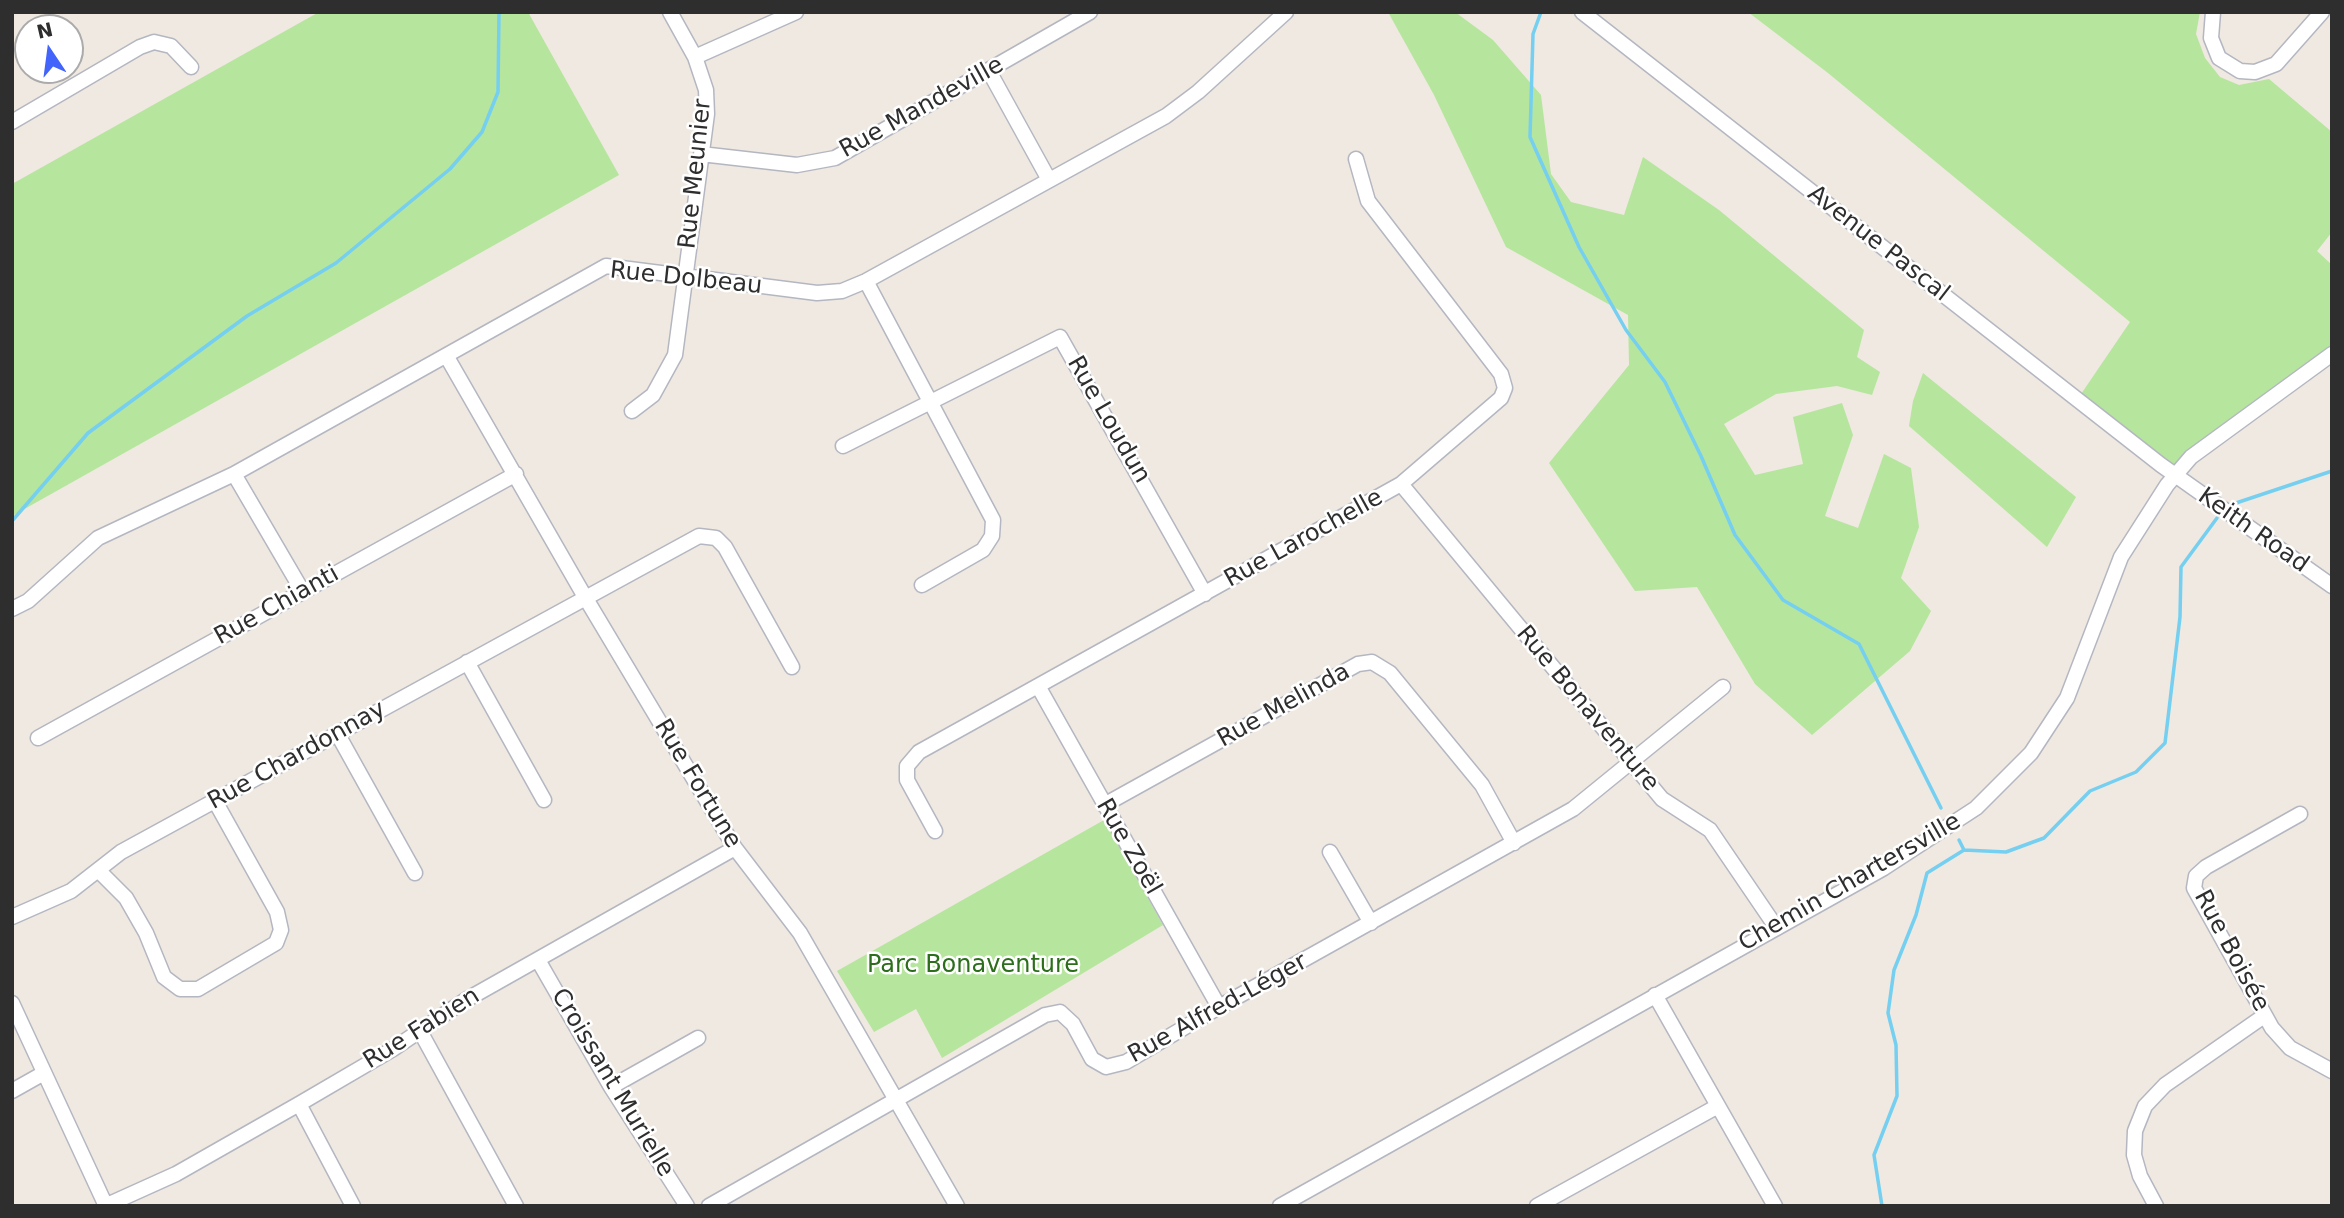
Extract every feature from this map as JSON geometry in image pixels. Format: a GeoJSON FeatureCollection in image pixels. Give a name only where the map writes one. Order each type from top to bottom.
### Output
{"type":"FeatureCollection","features":[{"type":"Feature","properties":{"kind":"street","name":"Rue Meunier"},"geometry":{"type":"LineString","coordinates":[[632,411],[653,395],[675,355],[707,114],[705,90],[695,57],[670,12]]}},
{"type":"Feature","properties":{"kind":"street"},"geometry":{"type":"LineString","coordinates":[[695,57],[796,12]]}},
{"type":"Feature","properties":{"kind":"street","name":"Rue Mandeville"},"geometry":{"type":"LineString","coordinates":[[701,154],[797,165],[815,163],[852,150],[1090,12]]}},
{"type":"Feature","properties":{"kind":"street","name":"Rue Dolbeau"},"geometry":{"type":"LineString","coordinates":[[12,609],[28,601],[98,538],[234,474],[606,266],[817,293],[842,291],[866,281],[1183,104],[1286,12]]}},
{"type":"Feature","properties":{"kind":"street","name":"Avenue Pascal"},"geometry":{"type":"LineString","coordinates":[[1582,12],[2175,475]]}},
{"type":"Feature","properties":{"kind":"street"},"geometry":{"type":"LineString","coordinates":[[2213,12],[2210,38],[2219,58],[2240,71],[2255,72],[2276,64],[2322,12]]}},
{"type":"Feature","properties":{"kind":"street"},"geometry":{"type":"LineString","coordinates":[[12,122],[140,47],[154,43],[171,46],[191,67]]}},
{"type":"Feature","properties":{"kind":"street"},"geometry":{"type":"LineString","coordinates":[[989,71],[1048,178]]}},
{"type":"Feature","properties":{"kind":"street","name":"Rue Larochelle"},"geometry":{"type":"LineString","coordinates":[[935,831],[907,780],[907,766],[919,752],[1401,484],[1498,402],[1505,388],[1494,366],[1368,201],[1356,159]]}},
{"type":"Feature","properties":{"kind":"street"},"geometry":{"type":"LineString","coordinates":[[866,281],[990,513],[994,528],[983,550],[922,585]]}},
{"type":"Feature","properties":{"kind":"street","name":"Rue Loudun"},"geometry":{"type":"LineString","coordinates":[[930,402],[1060,337],[1205,594]]}},
{"type":"Feature","properties":{"kind":"street","name":"Chemin Chartersville"},"geometry":{"type":"LineString","coordinates":[[1280,1206],[1934,837],[1989,797],[2020,766],[2067,698],[2121,556],[2175,475],[2191,457],[2332,354]]}},
{"type":"Feature","properties":{"kind":"street","name":"Rue Fortune"},"geometry":{"type":"LineString","coordinates":[[447,356],[585,597],[735,848],[800,933],[957,1206]]}},
{"type":"Feature","properties":{"kind":"street"},"geometry":{"type":"LineString","coordinates":[[842,446],[930,402]]}},
{"type":"Feature","properties":{"kind":"street"},"geometry":{"type":"LineString","coordinates":[[234,474],[303,592]]}},
{"type":"Feature","properties":{"kind":"street","name":"Rue Chianti"},"geometry":{"type":"LineString","coordinates":[[38,738],[516,474]]}},
{"type":"Feature","properties":{"kind":"street","name":"Keith Road"},"geometry":{"type":"LineString","coordinates":[[2175,475],[2332,586]]}},
{"type":"Feature","properties":{"kind":"street","name":"Rue Bonaventure"},"geometry":{"type":"LineString","coordinates":[[1401,484],[1662,799],[1710,830],[1776,927]]}},
{"type":"Feature","properties":{"kind":"street","name":"Rue Chardonnay"},"geometry":{"type":"LineString","coordinates":[[12,917],[71,891],[121,852],[693,538],[711,536],[725,547],[792,667]]}},
{"type":"Feature","properties":{"kind":"street"},"geometry":{"type":"LineString","coordinates":[[467,662],[544,800]]}},
{"type":"Feature","properties":{"kind":"street","name":"Rue Melinda"},"geometry":{"type":"LineString","coordinates":[[1104,805],[1358,664],[1372,662],[1391,673],[1482,785],[1494,801],[1514,843]]}},
{"type":"Feature","properties":{"kind":"street","name":"Rue Zoël"},"geometry":{"type":"LineString","coordinates":[[1038,687],[1219,1007]]}},
{"type":"Feature","properties":{"kind":"street","name":"Rue Alfred-Léger"},"geometry":{"type":"LineString","coordinates":[[709,1206],[1045,1015],[1060,1013],[1073,1024],[1092,1059],[1106,1067],[1126,1062],[1579,805],[1723,687]]}},
{"type":"Feature","properties":{"kind":"street"},"geometry":{"type":"LineString","coordinates":[[337,733],[415,873]]}},
{"type":"Feature","properties":{"kind":"street"},"geometry":{"type":"LineString","coordinates":[[98,870],[126,898],[146,933],[164,977],[180,989],[198,989],[209,983],[276,943],[281,930],[277,912],[215,801]]}},
{"type":"Feature","properties":{"kind":"street","name":"Rue Boisée"},"geometry":{"type":"LineString","coordinates":[[2300,814],[2206,867],[2194,882],[2199,900],[2264,1016],[2290,1048],[2332,1071]]}},
{"type":"Feature","properties":{"kind":"street","name":"Rue Fabien"},"geometry":{"type":"LineString","coordinates":[[106,1206],[176,1174],[299,1104],[420,1031],[464,1001],[735,848]]}},
{"type":"Feature","properties":{"kind":"street"},"geometry":{"type":"LineString","coordinates":[[1331,852],[1371,923]]}},
{"type":"Feature","properties":{"kind":"street","name":"Croissant Murielle"},"geometry":{"type":"LineString","coordinates":[[538,960],[611,1087],[687,1206]]}},
{"type":"Feature","properties":{"kind":"street"},"geometry":{"type":"LineString","coordinates":[[1655,995],[1775,1206]]}},
{"type":"Feature","properties":{"kind":"street"},"geometry":{"type":"LineString","coordinates":[[12,1003],[106,1206]]}},
{"type":"Feature","properties":{"kind":"street"},"geometry":{"type":"LineString","coordinates":[[2156,1206],[2140,1176],[2134,1155],[2136,1131],[2145,1107],[2165,1085],[2264,1016]]}},
{"type":"Feature","properties":{"kind":"street"},"geometry":{"type":"LineString","coordinates":[[420,1031],[516,1206]]}},
{"type":"Feature","properties":{"kind":"street"},"geometry":{"type":"LineString","coordinates":[[611,1087],[698,1038]]}},
{"type":"Feature","properties":{"kind":"street"},"geometry":{"type":"LineString","coordinates":[[12,1091],[44,1073]]}},
{"type":"Feature","properties":{"kind":"street"},"geometry":{"type":"LineString","coordinates":[[299,1104],[353,1206]]}},
{"type":"Feature","properties":{"kind":"street"},"geometry":{"type":"LineString","coordinates":[[1537,1206],[1718,1106]]}},
{"type":"Feature","properties":{"kind":"green space"},"geometry":{"type":"Polygon","coordinates":[[[319,12],[528,12],[619,175],[12,516],[12,184],[319,12]]]}},
{"type":"Feature","properties":{"kind":"green space"},"geometry":{"type":"Polygon","coordinates":[[[1388,12],[1455,12],[1493,40],[1541,95],[1551,174],[1571,202],[1624,215],[1643,157],[1719,210],[1864,330],[1857,357],[1880,372],[1872,395],[1837,386],[1776,394],[1724,424],[1755,475],[1803,464],[1793,417],[1842,403],[1853,435],[1825,516],[1858,528],[1884,454],[1911,468],[1919,527],[1901,578],[1931,611],[1910,651],[1812,735],[1755,684],[1697,587],[1635,591],[1549,463],[1629,365],[1628,315],[1506,247],[1434,95],[1388,12]]]}},
{"type":"Feature","properties":{"kind":"green space"},"geometry":{"type":"Polygon","coordinates":[[[1748,12],[2200,12],[2196,34],[2205,58],[2220,77],[2239,85],[2269,79],[2332,132],[2332,232],[2317,251],[2332,265],[2332,354],[2175,475],[2077,400],[2130,322],[1828,73],[1748,12]]]}},
{"type":"Feature","properties":{"kind":"green space"},"geometry":{"type":"Polygon","coordinates":[[[1923,373],[2076,497],[2047,547],[1909,426],[1913,401],[1923,373]]]}},
{"type":"Feature","properties":{"kind":"green space","name":"Parc Bonaventure"},"geometry":{"type":"Polygon","coordinates":[[[1104,820],[1163,925],[942,1058],[916,1009],[874,1032],[837,971],[1104,820]]]}},
{"type":"Feature","properties":{"kind":"waterway"},"geometry":{"type":"LineString","coordinates":[[12,521],[88,433],[247,316],[336,263],[450,169],[482,132],[498,92],[499,12]]}},
{"type":"Feature","properties":{"kind":"waterway"},"geometry":{"type":"LineString","coordinates":[[1541,12],[1533,34],[1530,137],[1579,247],[1626,330],[1665,382],[1735,535],[1783,600],[1859,644],[1941,808]]}},
{"type":"Feature","properties":{"kind":"waterway"},"geometry":{"type":"LineString","coordinates":[[2236,503],[2332,471]]}},
{"type":"Feature","properties":{"kind":"waterway"},"geometry":{"type":"LineString","coordinates":[[1882,1206],[1874,1155],[1897,1096],[1896,1045],[1888,1013],[1894,970],[1916,915],[1927,873],[1964,850],[2006,852],[2044,838],[2090,791],[2136,772],[2165,743],[2180,617],[2181,567],[2217,518]]}},
{"type":"Feature","properties":{"kind":"waterway"},"geometry":{"type":"LineString","coordinates":[[1959,840],[1964,850]]}}]}
